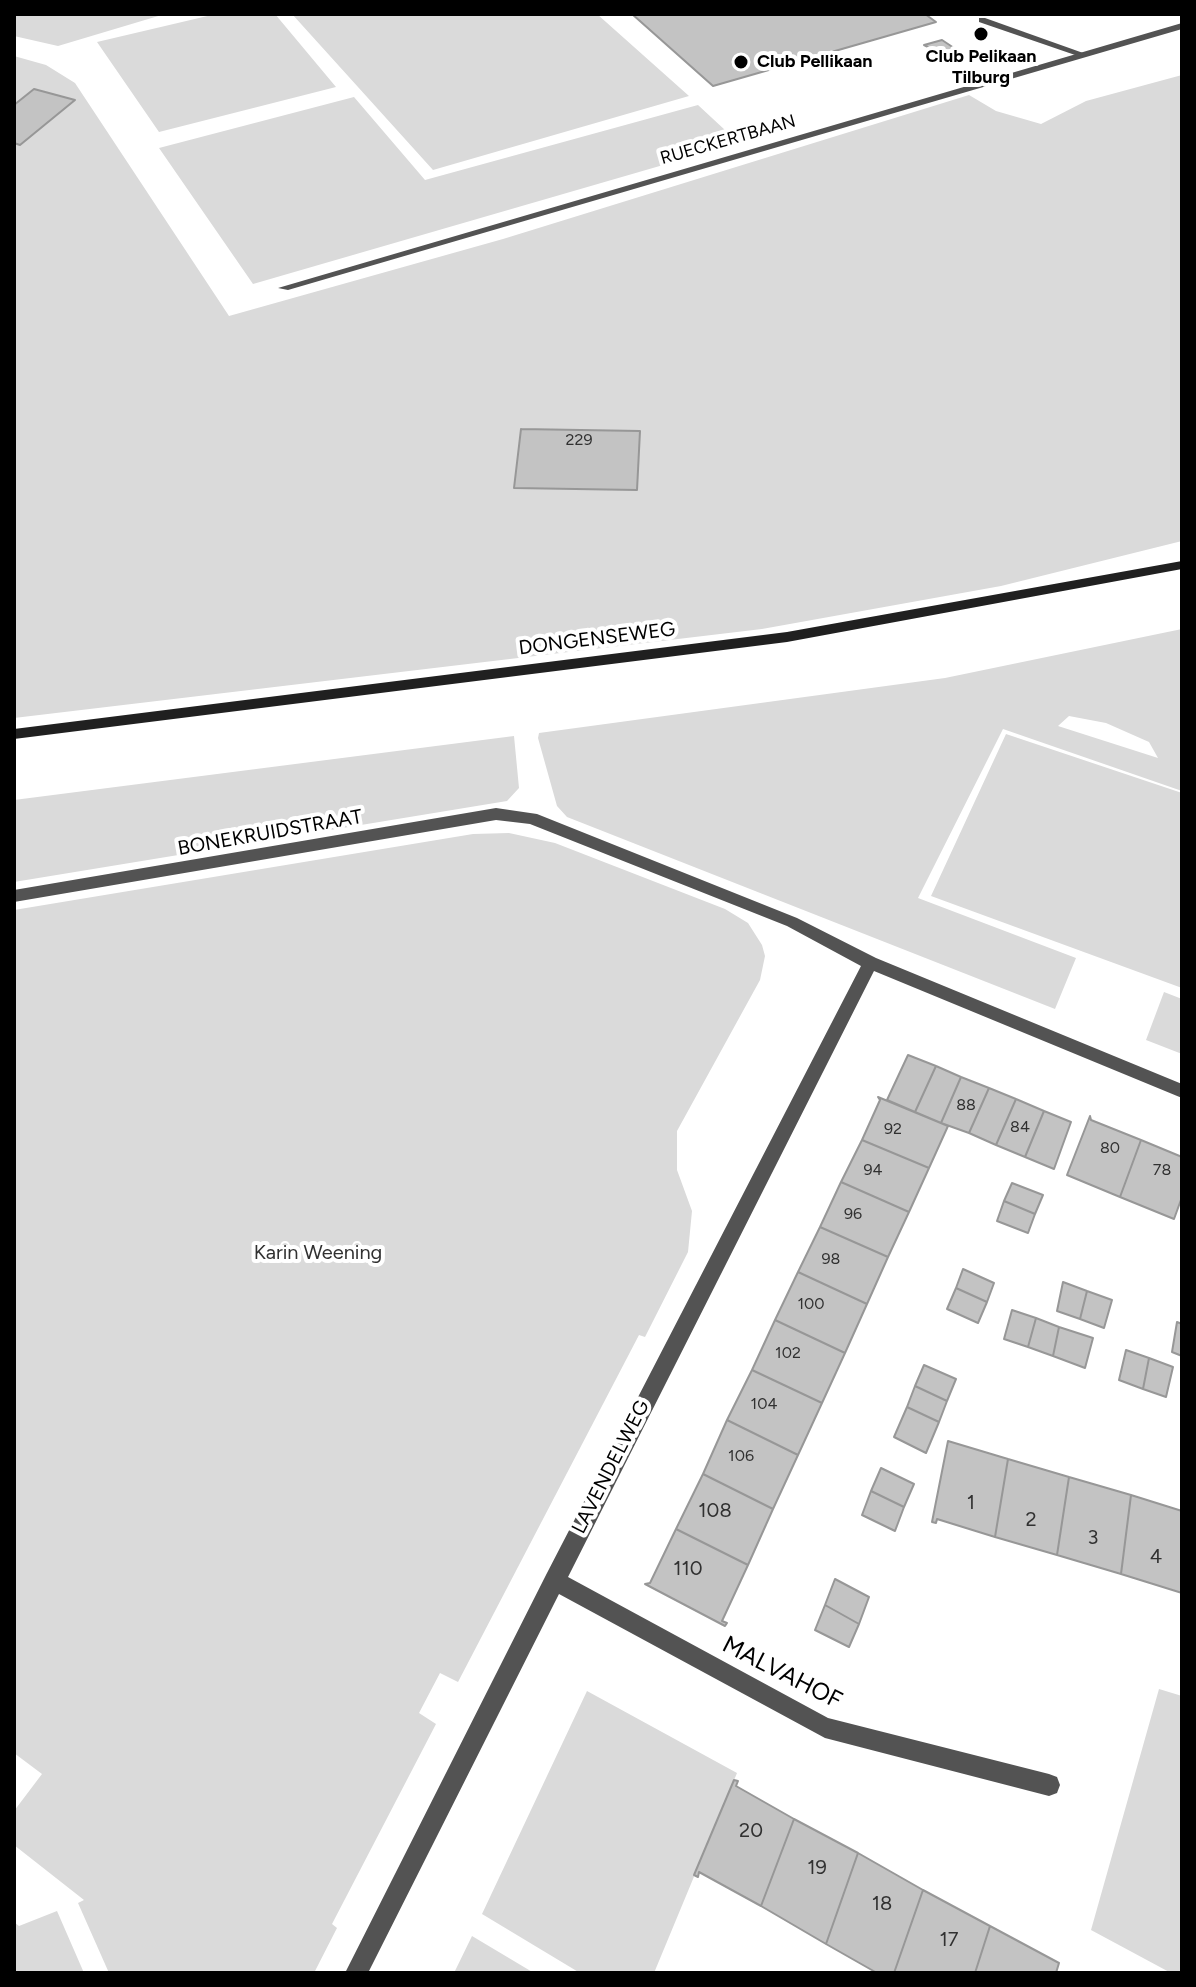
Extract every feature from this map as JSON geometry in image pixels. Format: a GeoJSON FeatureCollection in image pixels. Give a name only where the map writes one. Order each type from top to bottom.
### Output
{"type":"FeatureCollection","features":[{"type":"Feature","properties":{"kind":"main road","name":"DONGENSEWEG"},"geometry":{"type":"LineString","coordinates":[[14,734],[787,637],[1182,565]]}},
{"type":"Feature","properties":{"kind":"street"},"geometry":{"type":"LineString","coordinates":[[982,20],[1081,54]]}},
{"type":"Feature","properties":{"kind":"street","name":"RUECKERTBAAN"},"geometry":{"type":"LineString","coordinates":[[284,288],[1182,26]]}},
{"type":"Feature","properties":{"kind":"street","name":"BONEKRUIDSTRAAT"},"geometry":{"type":"LineString","coordinates":[[14,896],[496,814],[532,818],[792,922],[870,963]]}},
{"type":"Feature","properties":{"kind":"street"},"geometry":{"type":"LineString","coordinates":[[870,963],[1182,1091]]}},
{"type":"Feature","properties":{"kind":"street","name":"LAVENDELWEG"},"geometry":{"type":"LineString","coordinates":[[356,1973],[870,963]]}},
{"type":"Feature","properties":{"kind":"street","name":"MALVAHOF"},"geometry":{"type":"LineString","coordinates":[[554,1580],[825,1728],[1049,1785]]}},
{"type":"Feature","properties":{"kind":"green space"},"geometry":{"type":"Polygon","coordinates":[[[14,14],[165,14],[58,46],[14,36],[14,14]]]}},
{"type":"Feature","properties":{"kind":"green space"},"geometry":{"type":"Polygon","coordinates":[[[216,14],[275,14],[336,87],[159,132],[97,42],[216,14]]]}},
{"type":"Feature","properties":{"kind":"green space"},"geometry":{"type":"Polygon","coordinates":[[[292,14],[597,14],[689,96],[433,170],[292,14]]]}},
{"type":"Feature","properties":{"kind":"green space"},"geometry":{"type":"Polygon","coordinates":[[[14,56],[46,65],[75,83],[229,316],[503,239],[969,95],[996,111],[1041,124],[1086,101],[1182,75],[1182,541],[1001,586],[762,629],[14,718],[14,56]]]}},
{"type":"Feature","properties":{"kind":"green space"},"geometry":{"type":"Polygon","coordinates":[[[354,97],[425,180],[698,105],[739,143],[253,284],[159,148],[354,97]]]}},
{"type":"Feature","properties":{"kind":"green space"},"geometry":{"type":"Polygon","coordinates":[[[1182,629],[1182,791],[1003,729],[918,898],[1076,958],[1055,1009],[567,817],[557,806],[538,738],[539,733],[945,678],[1182,629]],[[1069,716],[1058,726],[1158,758],[1149,742],[1106,723],[1069,716]]]}},
{"type":"Feature","properties":{"kind":"green space"},"geometry":{"type":"Polygon","coordinates":[[[1006,734],[1182,793],[1182,988],[931,896],[1006,734]]]}},
{"type":"Feature","properties":{"kind":"green space"},"geometry":{"type":"Polygon","coordinates":[[[514,736],[519,788],[507,801],[14,882],[14,800],[514,736]]]}},
{"type":"Feature","properties":{"kind":"green space","name":"Karin Weening"},"geometry":{"type":"Polygon","coordinates":[[[509,833],[555,843],[725,909],[748,923],[762,945],[765,956],[760,980],[677,1131],[677,1170],[692,1211],[688,1252],[645,1337],[639,1335],[458,1682],[440,1673],[419,1713],[436,1724],[332,1924],[337,1928],[314,1973],[109,1973],[78,1903],[84,1900],[14,1845],[14,1811],[42,1774],[14,1753],[14,910],[473,834],[509,833]]]}},
{"type":"Feature","properties":{"kind":"green space"},"geometry":{"type":"Polygon","coordinates":[[[1164,992],[1182,999],[1182,1054],[1146,1040],[1164,992]]]}},
{"type":"Feature","properties":{"kind":"green space"},"geometry":{"type":"Polygon","coordinates":[[[1159,1689],[1182,1696],[1182,1973],[1171,1973],[1091,1930],[1159,1689]]]}},
{"type":"Feature","properties":{"kind":"green space"},"geometry":{"type":"Polygon","coordinates":[[[587,1691],[737,1773],[654,1973],[580,1973],[482,1914],[587,1691]]]}},
{"type":"Feature","properties":{"kind":"green space"},"geometry":{"type":"Polygon","coordinates":[[[57,1911],[84,1973],[14,1973],[14,1922],[19,1926],[57,1911]]]}},
{"type":"Feature","properties":{"kind":"green space"},"geometry":{"type":"Polygon","coordinates":[[[472,1936],[534,1973],[454,1973],[472,1936]]]}},
{"type":"Feature","properties":{"kind":"building","name":"Club Pellikaan"},"geometry":{"type":"Polygon","coordinates":[[[632,14],[925,14],[936,22],[713,86],[632,14]]]}},
{"type":"Feature","properties":{"kind":"building"},"geometry":{"type":"Polygon","coordinates":[[[942,40],[957,50],[943,55],[924,45],[942,40]]]}},
{"type":"Feature","properties":{"kind":"building"},"geometry":{"type":"Polygon","coordinates":[[[34,89],[75,100],[20,145],[14,143],[14,105],[34,89]]]}},
{"type":"Feature","properties":{"kind":"building"},"geometry":{"type":"Polygon","coordinates":[[[521,429],[640,431],[637,490],[514,488],[521,429]]]}},
{"type":"Feature","properties":{"kind":"building"},"geometry":{"type":"Polygon","coordinates":[[[908,1055],[936,1066],[915,1112],[887,1100],[908,1055]]]}},
{"type":"Feature","properties":{"kind":"building"},"geometry":{"type":"Polygon","coordinates":[[[936,1066],[961,1077],[941,1123],[915,1112],[936,1066]]]}},
{"type":"Feature","properties":{"kind":"building"},"geometry":{"type":"Polygon","coordinates":[[[961,1077],[989,1088],[969,1133],[941,1123],[961,1077]]]}},
{"type":"Feature","properties":{"kind":"building"},"geometry":{"type":"Polygon","coordinates":[[[989,1088],[1016,1099],[996,1145],[969,1133],[989,1088]]]}},
{"type":"Feature","properties":{"kind":"building"},"geometry":{"type":"Polygon","coordinates":[[[878,1097],[948,1126],[929,1168],[862,1140],[880,1100],[878,1097]]]}},
{"type":"Feature","properties":{"kind":"building"},"geometry":{"type":"Polygon","coordinates":[[[1016,1099],[1044,1111],[1025,1157],[996,1145],[1016,1099]]]}},
{"type":"Feature","properties":{"kind":"building"},"geometry":{"type":"Polygon","coordinates":[[[1044,1111],[1071,1122],[1054,1169],[1025,1157],[1044,1111]]]}},
{"type":"Feature","properties":{"kind":"building"},"geometry":{"type":"Polygon","coordinates":[[[1090,1116],[1091,1120],[1141,1140],[1120,1197],[1067,1175],[1090,1116]]]}},
{"type":"Feature","properties":{"kind":"building"},"geometry":{"type":"Polygon","coordinates":[[[862,1140],[929,1168],[909,1212],[841,1182],[862,1140]]]}},
{"type":"Feature","properties":{"kind":"building"},"geometry":{"type":"Polygon","coordinates":[[[1141,1140],[1182,1157],[1182,1197],[1174,1219],[1120,1197],[1141,1140]]]}},
{"type":"Feature","properties":{"kind":"building"},"geometry":{"type":"Polygon","coordinates":[[[841,1182],[909,1212],[888,1257],[820,1227],[841,1182]]]}},
{"type":"Feature","properties":{"kind":"building"},"geometry":{"type":"Polygon","coordinates":[[[1012,1183],[1043,1195],[1035,1214],[1004,1201],[1012,1183]]]}},
{"type":"Feature","properties":{"kind":"building"},"geometry":{"type":"Polygon","coordinates":[[[1004,1201],[1035,1214],[1028,1233],[997,1221],[1004,1201]]]}},
{"type":"Feature","properties":{"kind":"building"},"geometry":{"type":"Polygon","coordinates":[[[820,1227],[888,1257],[867,1304],[798,1272],[820,1227]]]}},
{"type":"Feature","properties":{"kind":"building"},"geometry":{"type":"Polygon","coordinates":[[[963,1269],[994,1283],[987,1302],[956,1288],[963,1269]]]}},
{"type":"Feature","properties":{"kind":"building"},"geometry":{"type":"Polygon","coordinates":[[[798,1272],[867,1304],[845,1353],[775,1320],[798,1272]]]}},
{"type":"Feature","properties":{"kind":"building"},"geometry":{"type":"Polygon","coordinates":[[[1063,1282],[1087,1291],[1080,1319],[1057,1311],[1063,1282]]]}},
{"type":"Feature","properties":{"kind":"building"},"geometry":{"type":"Polygon","coordinates":[[[956,1288],[987,1302],[978,1323],[947,1309],[956,1288]]]}},
{"type":"Feature","properties":{"kind":"building"},"geometry":{"type":"Polygon","coordinates":[[[1087,1291],[1112,1300],[1104,1328],[1080,1319],[1087,1291]]]}},
{"type":"Feature","properties":{"kind":"building"},"geometry":{"type":"Polygon","coordinates":[[[1012,1310],[1036,1318],[1028,1347],[1004,1339],[1012,1310]]]}},
{"type":"Feature","properties":{"kind":"building"},"geometry":{"type":"Polygon","coordinates":[[[1036,1318],[1059,1327],[1053,1356],[1028,1347],[1036,1318]]]}},
{"type":"Feature","properties":{"kind":"building"},"geometry":{"type":"Polygon","coordinates":[[[775,1320],[845,1353],[822,1403],[752,1370],[775,1320]]]}},
{"type":"Feature","properties":{"kind":"building"},"geometry":{"type":"Polygon","coordinates":[[[1177,1322],[1182,1324],[1182,1356],[1172,1352],[1177,1322]]]}},
{"type":"Feature","properties":{"kind":"building"},"geometry":{"type":"Polygon","coordinates":[[[1059,1327],[1093,1338],[1085,1368],[1053,1356],[1059,1327]]]}},
{"type":"Feature","properties":{"kind":"building"},"geometry":{"type":"Polygon","coordinates":[[[1126,1350],[1149,1358],[1143,1389],[1119,1380],[1126,1350]]]}},
{"type":"Feature","properties":{"kind":"building"},"geometry":{"type":"Polygon","coordinates":[[[1149,1358],[1173,1367],[1166,1397],[1143,1389],[1149,1358]]]}},
{"type":"Feature","properties":{"kind":"building"},"geometry":{"type":"Polygon","coordinates":[[[924,1365],[956,1379],[947,1401],[915,1386],[924,1365]]]}},
{"type":"Feature","properties":{"kind":"building"},"geometry":{"type":"Polygon","coordinates":[[[752,1370],[822,1403],[798,1455],[727,1420],[752,1370]]]}},
{"type":"Feature","properties":{"kind":"building"},"geometry":{"type":"Polygon","coordinates":[[[915,1386],[947,1401],[939,1422],[907,1407],[915,1386]]]}},
{"type":"Feature","properties":{"kind":"building"},"geometry":{"type":"Polygon","coordinates":[[[907,1407],[939,1422],[926,1453],[894,1437],[907,1407]]]}},
{"type":"Feature","properties":{"kind":"building"},"geometry":{"type":"Polygon","coordinates":[[[727,1420],[798,1455],[773,1509],[703,1474],[727,1420]]]}},
{"type":"Feature","properties":{"kind":"building"},"geometry":{"type":"Polygon","coordinates":[[[948,1441],[1008,1459],[995,1537],[937,1519],[936,1523],[932,1522],[948,1441]]]}},
{"type":"Feature","properties":{"kind":"building"},"geometry":{"type":"Polygon","coordinates":[[[1008,1459],[1069,1477],[1057,1555],[995,1537],[1008,1459]]]}},
{"type":"Feature","properties":{"kind":"building"},"geometry":{"type":"Polygon","coordinates":[[[881,1468],[914,1484],[904,1507],[871,1491],[881,1468]]]}},
{"type":"Feature","properties":{"kind":"building"},"geometry":{"type":"Polygon","coordinates":[[[703,1474],[773,1509],[748,1565],[676,1529],[703,1474]]]}},
{"type":"Feature","properties":{"kind":"building"},"geometry":{"type":"Polygon","coordinates":[[[1069,1477],[1131,1495],[1121,1574],[1057,1555],[1069,1477]]]}},
{"type":"Feature","properties":{"kind":"building"},"geometry":{"type":"Polygon","coordinates":[[[871,1491],[904,1507],[895,1531],[862,1515],[871,1491]]]}},
{"type":"Feature","properties":{"kind":"building"},"geometry":{"type":"Polygon","coordinates":[[[1131,1495],[1182,1511],[1182,1593],[1121,1574],[1131,1495]]]}},
{"type":"Feature","properties":{"kind":"building"},"geometry":{"type":"Polygon","coordinates":[[[676,1529],[748,1565],[722,1621],[727,1623],[725,1626],[645,1584],[650,1583],[676,1529]]]}},
{"type":"Feature","properties":{"kind":"building"},"geometry":{"type":"Polygon","coordinates":[[[835,1579],[869,1597],[859,1624],[825,1605],[835,1579]]]}},
{"type":"Feature","properties":{"kind":"building"},"geometry":{"type":"Polygon","coordinates":[[[825,1605],[859,1624],[849,1647],[815,1630],[825,1605]]]}},
{"type":"Feature","properties":{"kind":"building"},"geometry":{"type":"Polygon","coordinates":[[[734,1780],[738,1781],[736,1786],[794,1819],[761,1906],[699,1872],[698,1877],[694,1875],[734,1780]]]}},
{"type":"Feature","properties":{"kind":"building"},"geometry":{"type":"Polygon","coordinates":[[[794,1819],[858,1853],[826,1944],[761,1906],[794,1819]]]}},
{"type":"Feature","properties":{"kind":"building"},"geometry":{"type":"Polygon","coordinates":[[[858,1853],[923,1890],[894,1973],[877,1973],[826,1944],[858,1853]]]}},
{"type":"Feature","properties":{"kind":"building"},"geometry":{"type":"Polygon","coordinates":[[[923,1890],[990,1926],[975,1973],[894,1973],[923,1890]]]}},
{"type":"Feature","properties":{"kind":"building"},"geometry":{"type":"Polygon","coordinates":[[[990,1926],[1059,1963],[1056,1973],[975,1973],[990,1926]]]}},
{"type":"Feature","properties":{"kind":"place","name":"Club Pelikaan Tilburg"},"geometry":{"type":"Point","coordinates":[981,34]}},
{"type":"Feature","properties":{"kind":"place","name":"Club Pellikaan"},"geometry":{"type":"Point","coordinates":[741,62]}}]}
